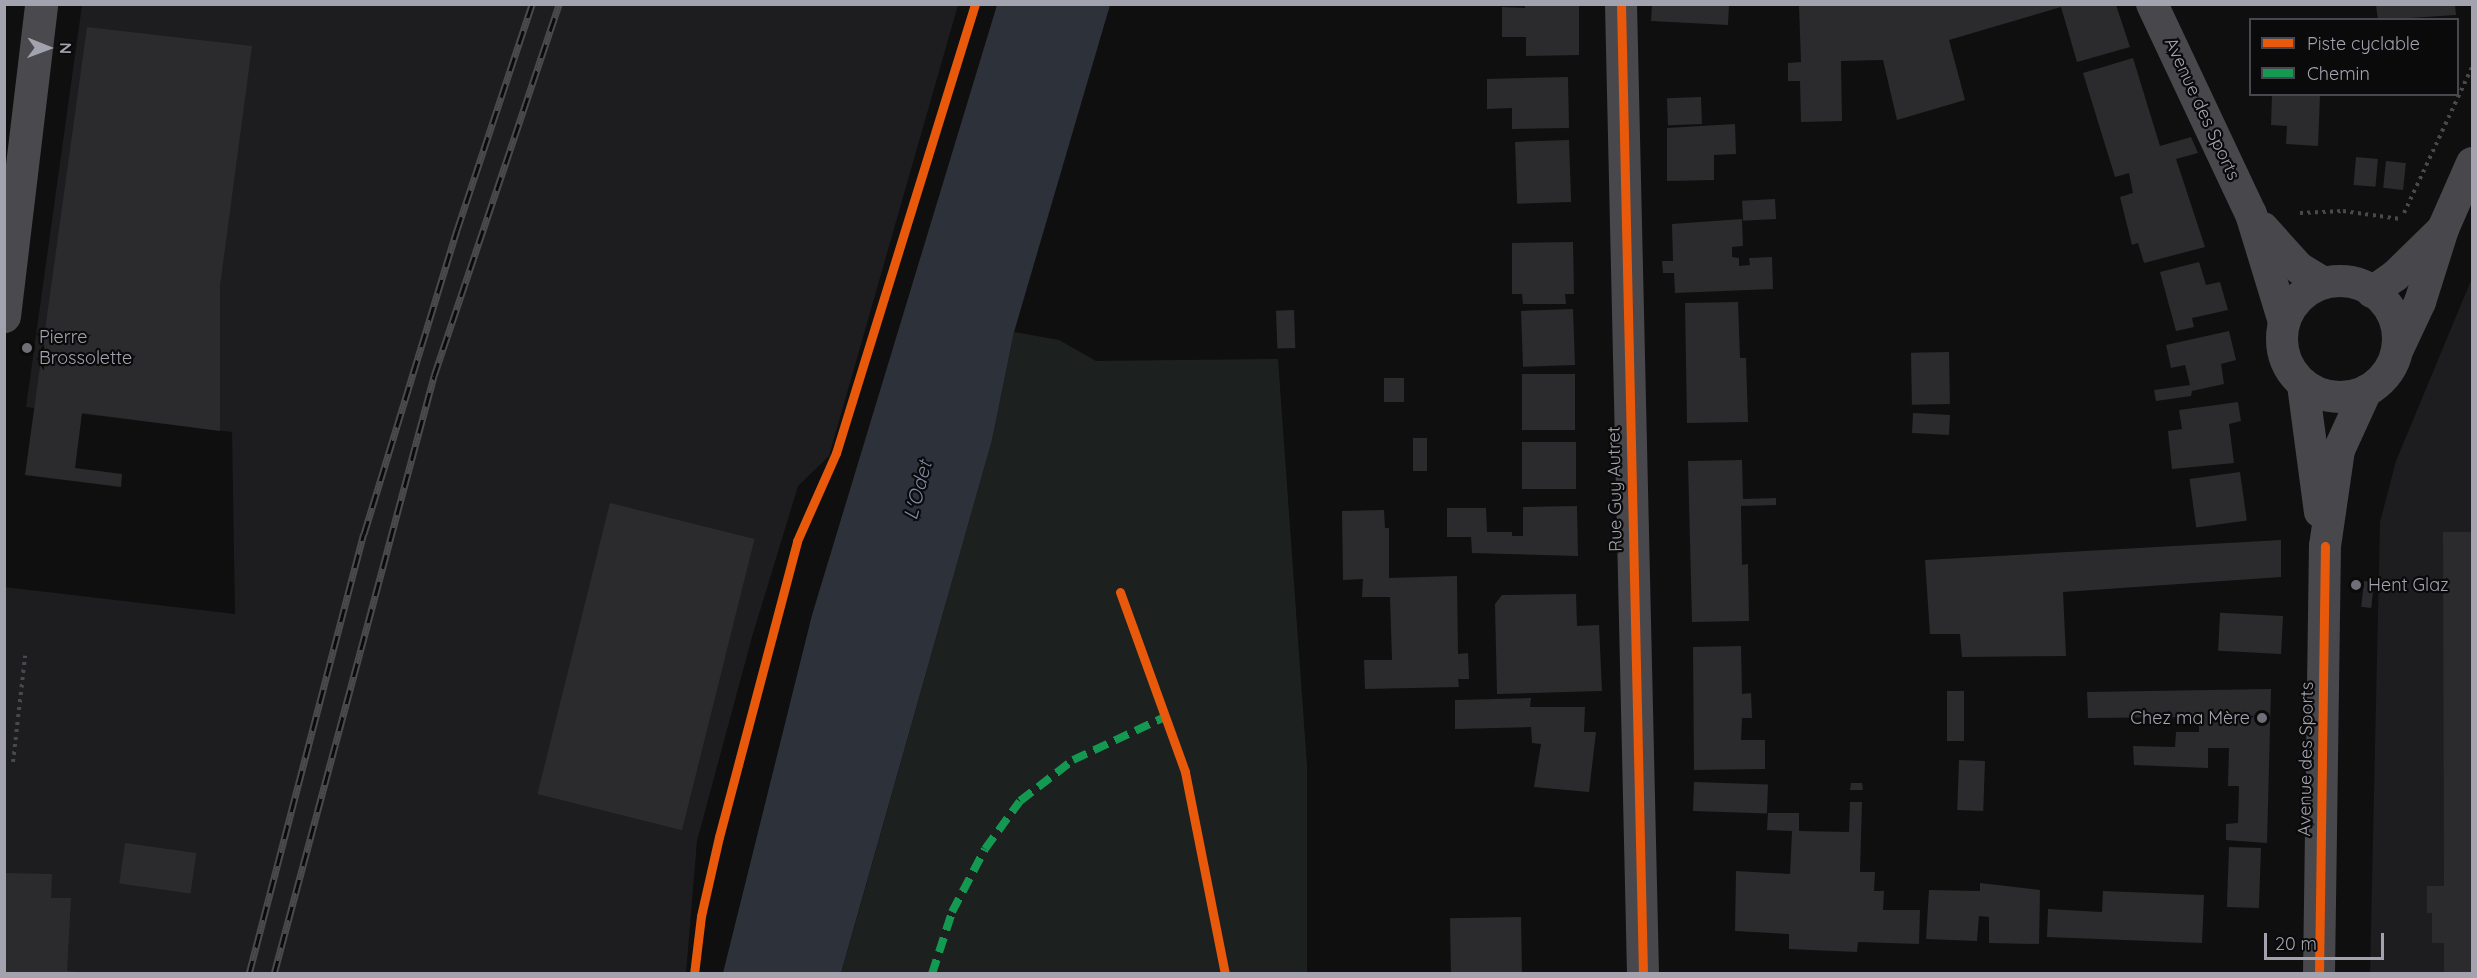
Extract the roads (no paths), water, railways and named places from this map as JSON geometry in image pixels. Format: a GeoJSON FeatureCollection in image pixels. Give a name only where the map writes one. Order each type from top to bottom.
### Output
{"type":"FeatureCollection","features":[{"type":"Feature","properties":{"kind":"main road"},"geometry":{"type":"LineString","coordinates":[[4,316],[41,4]]}},
{"type":"Feature","properties":{"kind":"street","name":"Rue Guy Autret"},"geometry":{"type":"LineString","coordinates":[[1621,4],[1643,974]]}},
{"type":"Feature","properties":{"kind":"street","name":"Avenue des Sports"},"geometry":{"type":"LineString","coordinates":[[2152,4],[2251,214],[2284,322]]}},
{"type":"Feature","properties":{"kind":"street"},"geometry":{"type":"LineString","coordinates":[[2396,352],[2398,338],[2390,310],[2372,292],[2348,282],[2324,284],[2307,291],[2284,322],[2284,356],[2303,385],[2334,397],[2366,391],[2391,368],[2396,352],[2420,302],[2443,229],[2472,163]]}},
{"type":"Feature","properties":{"kind":"street","name":"Avenue des Sports"},"geometry":{"type":"LineString","coordinates":[[2251,214],[2284,254],[2324,284]]}},
{"type":"Feature","properties":{"kind":"street"},"geometry":{"type":"LineString","coordinates":[[2372,292],[2395,276],[2443,229]]}},
{"type":"Feature","properties":{"kind":"street","name":"Avenue des Sports"},"geometry":{"type":"LineString","coordinates":[[2303,385],[2325,546]]}},
{"type":"Feature","properties":{"kind":"street","name":"Avenue des Sports"},"geometry":{"type":"LineString","coordinates":[[2319,974],[2325,546],[2339,450],[2345,429],[2366,391]]}},
{"type":"Feature","properties":{"kind":"water","name":"L'Odet"},"geometry":{"type":"Polygon","coordinates":[[[997,5],[1110,5],[1014,332],[992,440],[841,973],[723,973],[812,615],[997,5]]]}},
{"type":"Feature","properties":{"kind":"railway"},"geometry":{"type":"LineString","coordinates":[[249,974],[364,534],[457,230],[532,4]]}},
{"type":"Feature","properties":{"kind":"railway"},"geometry":{"type":"LineString","coordinates":[[274,974],[434,376],[559,4]]}},
{"type":"Feature","properties":{"kind":"place","name":"Pierre Brossolette"},"geometry":{"type":"Point","coordinates":[27,348]}},
{"type":"Feature","properties":{"kind":"place","name":"Hent Glaz"},"geometry":{"type":"Point","coordinates":[2356,585]}},
{"type":"Feature","properties":{"kind":"place","name":"Chez ma Mère"},"geometry":{"type":"Point","coordinates":[2262,718]}}]}
